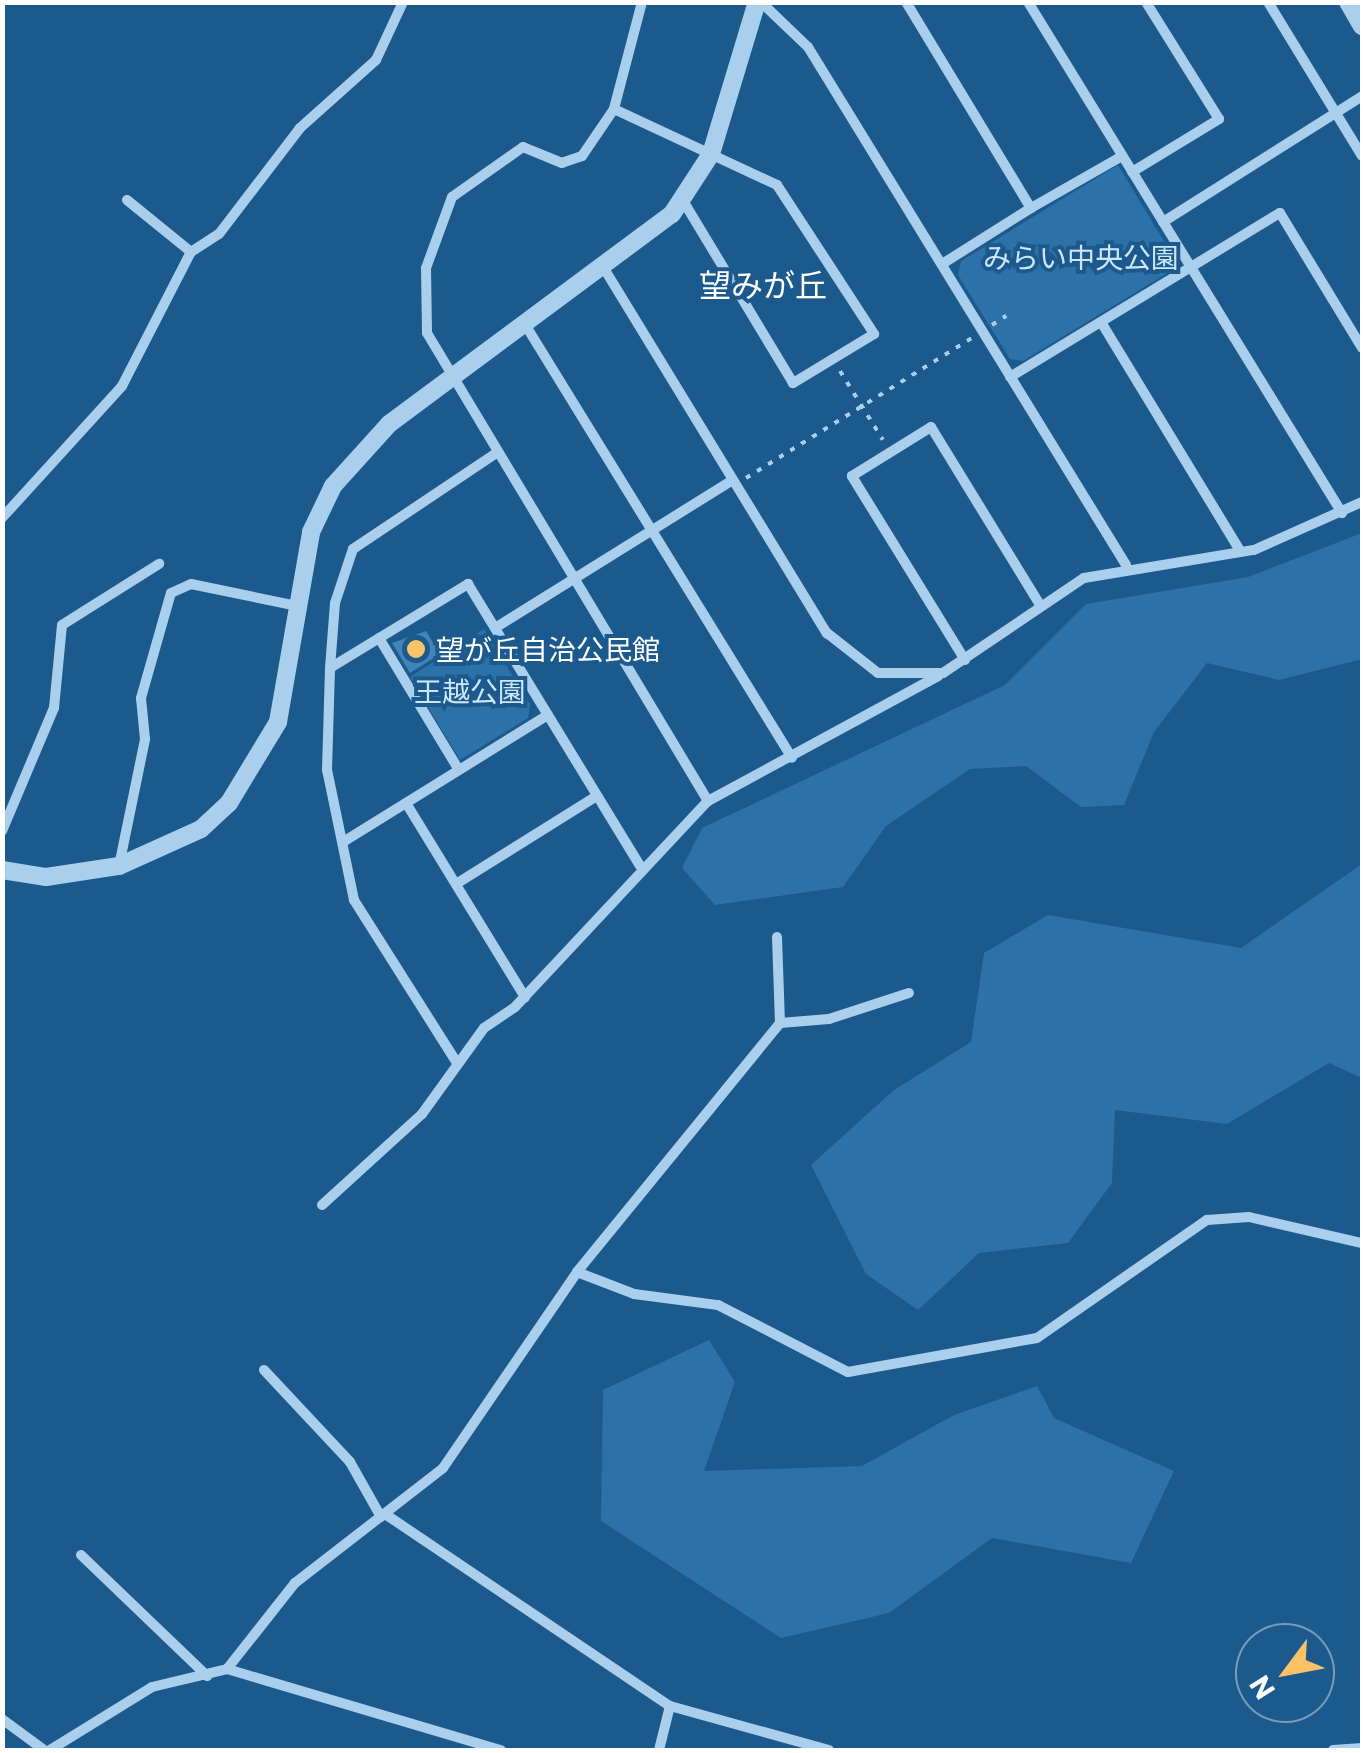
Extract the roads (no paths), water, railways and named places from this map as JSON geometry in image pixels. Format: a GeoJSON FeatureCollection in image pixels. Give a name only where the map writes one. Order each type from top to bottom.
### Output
{"type":"FeatureCollection","features":[{"type":"Feature","properties":{"kind":"street"},"geometry":{"type":"LineString","coordinates":[[2,518],[122,386],[191,252],[219,234],[300,128],[376,60],[403,2]]}},
{"type":"Feature","properties":{"kind":"street"},"geometry":{"type":"LineString","coordinates":[[642,2],[614,110],[582,156],[562,163],[523,147],[452,196],[426,268],[426,333],[450,380],[708,801]]}},
{"type":"Feature","properties":{"kind":"street"},"geometry":{"type":"LineString","coordinates":[[2,870],[46,876],[118,866],[201,829],[254,775],[278,722],[311,532],[332,486],[365,444],[605,270],[683,201],[711,154],[759,2],[808,47],[1126,565]]}},
{"type":"Feature","properties":{"kind":"street"},"geometry":{"type":"LineString","coordinates":[[906,2],[1030,208]]}},
{"type":"Feature","properties":{"kind":"street"},"geometry":{"type":"LineString","coordinates":[[1028,2],[1342,514]]}},
{"type":"Feature","properties":{"kind":"street"},"geometry":{"type":"LineString","coordinates":[[1132,172],[1219,119],[1146,2]]}},
{"type":"Feature","properties":{"kind":"street"},"geometry":{"type":"LineString","coordinates":[[1268,2],[1362,156]]}},
{"type":"Feature","properties":{"kind":"street"},"geometry":{"type":"LineString","coordinates":[[1348,2],[1362,26]]}},
{"type":"Feature","properties":{"kind":"street"},"geometry":{"type":"LineString","coordinates":[[1163,222],[1362,96]]}},
{"type":"Feature","properties":{"kind":"street"},"geometry":{"type":"LineString","coordinates":[[614,110],[711,154],[791,200],[874,334],[793,382],[683,201]]}},
{"type":"Feature","properties":{"kind":"street"},"geometry":{"type":"LineString","coordinates":[[942,264],[1122,156]]}},
{"type":"Feature","properties":{"kind":"street"},"geometry":{"type":"LineString","coordinates":[[127,200],[191,252]]}},
{"type":"Feature","properties":{"kind":"street"},"geometry":{"type":"LineString","coordinates":[[1010,377],[1280,213],[1362,348]]}},
{"type":"Feature","properties":{"kind":"street"},"geometry":{"type":"LineString","coordinates":[[605,270],[839,648],[878,673],[943,673]]}},
{"type":"Feature","properties":{"kind":"street"},"geometry":{"type":"LineString","coordinates":[[1101,322],[1241,552]]}},
{"type":"Feature","properties":{"kind":"street"},"geometry":{"type":"LineString","coordinates":[[526,326],[792,758]]}},
{"type":"Feature","properties":{"kind":"street"},"geometry":{"type":"LineString","coordinates":[[965,660],[852,476],[930,427],[1039,602]]}},
{"type":"Feature","properties":{"kind":"street"},"geometry":{"type":"LineString","coordinates":[[457,1064],[354,900],[327,770],[330,668],[338,588],[353,549],[495,454]]}},
{"type":"Feature","properties":{"kind":"street"},"geometry":{"type":"LineString","coordinates":[[495,628],[733,480]]}},
{"type":"Feature","properties":{"kind":"street"},"geometry":{"type":"LineString","coordinates":[[322,1205],[422,1114],[457,1064],[525,997],[640,866],[708,801],[965,660],[1039,602],[1126,565],[1241,552],[1342,514],[1362,502]]}},
{"type":"Feature","properties":{"kind":"street"},"geometry":{"type":"LineString","coordinates":[[2,831],[54,708],[62,624],[158,564]]}},
{"type":"Feature","properties":{"kind":"street"},"geometry":{"type":"LineString","coordinates":[[118,866],[146,739],[141,698],[171,594],[192,584],[297,606]]}},
{"type":"Feature","properties":{"kind":"street"},"geometry":{"type":"LineString","coordinates":[[330,668],[468,584],[640,866]]}},
{"type":"Feature","properties":{"kind":"street"},"geometry":{"type":"LineString","coordinates":[[379,638],[459,770]]}},
{"type":"Feature","properties":{"kind":"street"},"geometry":{"type":"LineString","coordinates":[[343,842],[548,715]]}},
{"type":"Feature","properties":{"kind":"street"},"geometry":{"type":"LineString","coordinates":[[456,884],[597,796]]}},
{"type":"Feature","properties":{"kind":"street"},"geometry":{"type":"LineString","coordinates":[[406,803],[525,997]]}},
{"type":"Feature","properties":{"kind":"street"},"geometry":{"type":"LineString","coordinates":[[2,1719],[47,1750],[133,1696],[228,1669],[295,1583],[443,1468],[578,1272],[780,1024],[777,937]]}},
{"type":"Feature","properties":{"kind":"street"},"geometry":{"type":"LineString","coordinates":[[780,1024],[829,1019],[909,993]]}},
{"type":"Feature","properties":{"kind":"street"},"geometry":{"type":"LineString","coordinates":[[578,1272],[634,1294],[718,1304],[848,1372],[1037,1338],[1207,1220],[1250,1217],[1362,1243]]}},
{"type":"Feature","properties":{"kind":"street"},"geometry":{"type":"LineString","coordinates":[[264,1370],[350,1462],[383,1516],[670,1706],[829,1750]]}},
{"type":"Feature","properties":{"kind":"street"},"geometry":{"type":"LineString","coordinates":[[82,1555],[207,1676]]}},
{"type":"Feature","properties":{"kind":"street"},"geometry":{"type":"LineString","coordinates":[[228,1669],[502,1750]]}},
{"type":"Feature","properties":{"kind":"street"},"geometry":{"type":"LineString","coordinates":[[658,1750],[670,1706]]}},
{"type":"Feature","properties":{"kind":"street"},"geometry":{"type":"LineString","coordinates":[[1332,1750],[1362,1748]]}},
{"type":"Feature","properties":{"kind":"place","name":"望が丘自治公民館"},"geometry":{"type":"Point","coordinates":[416,649]}},
{"type":"Feature","properties":{"kind":"district","name":"望みが丘"},"geometry":{"type":"Point","coordinates":[763,284]}},
{"type":"Feature","properties":{"kind":"park label","name":"みらい中央公園"},"geometry":{"type":"Point","coordinates":[1081,257]}},
{"type":"Feature","properties":{"kind":"park label","name":"王越公園"},"geometry":{"type":"Point","coordinates":[470,691]}}]}
